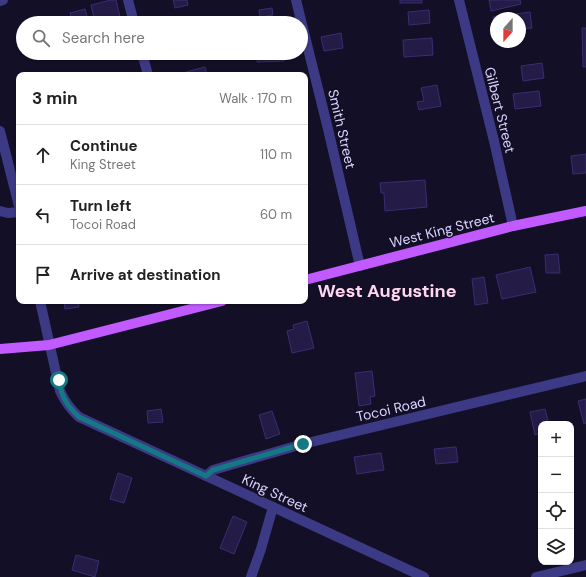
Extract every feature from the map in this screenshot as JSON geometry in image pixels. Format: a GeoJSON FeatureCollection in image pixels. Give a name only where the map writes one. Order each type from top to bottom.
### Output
{"type":"FeatureCollection","features":[{"type":"Feature","properties":{"kind":"main road","name":"West King Street"},"geometry":{"type":"LineString","coordinates":[[308,279],[513,226],[586,211]]}},
{"type":"Feature","properties":{"kind":"main road"},"geometry":{"type":"LineString","coordinates":[[0,349],[49,344],[200,304]]}},
{"type":"Feature","properties":{"kind":"street"},"geometry":{"type":"LineString","coordinates":[[128,0],[132,16]]}},
{"type":"Feature","properties":{"kind":"street","name":"Smith Street"},"geometry":{"type":"LineString","coordinates":[[296,0],[300,16]]}},
{"type":"Feature","properties":{"kind":"street","name":"Gilbert Street"},"geometry":{"type":"LineString","coordinates":[[459,0],[494,141],[513,226]]}},
{"type":"Feature","properties":{"kind":"street","name":"Smith Street"},"geometry":{"type":"LineString","coordinates":[[308,48],[360,266]]}},
{"type":"Feature","properties":{"kind":"street"},"geometry":{"type":"LineString","coordinates":[[144,60],[147,72]]}},
{"type":"Feature","properties":{"kind":"street"},"geometry":{"type":"LineString","coordinates":[[0,131],[16,194]]}},
{"type":"Feature","properties":{"kind":"street"},"geometry":{"type":"LineString","coordinates":[[0,211],[16,212]]}},
{"type":"Feature","properties":{"kind":"street","name":"King Street"},"geometry":{"type":"LineString","coordinates":[[41,304],[62,396],[71,410],[79,417],[424,577]]}},
{"type":"Feature","properties":{"kind":"street","name":"Tocoi Road"},"geometry":{"type":"LineString","coordinates":[[206,476],[213,470],[303,444],[586,376]]}},
{"type":"Feature","properties":{"kind":"street"},"geometry":{"type":"LineString","coordinates":[[251,577],[273,507]]}},
{"type":"Feature","properties":{"kind":"street"},"geometry":{"type":"LineString","coordinates":[[536,577],[586,565]]}},
{"type":"Feature","properties":{"kind":"building"},"geometry":{"type":"Polygon","coordinates":[[[116,0],[120,16],[93,16],[91,5],[116,0]]]}},
{"type":"Feature","properties":{"kind":"building"},"geometry":{"type":"Polygon","coordinates":[[[173,0],[187,0],[188,5],[175,8],[173,0]]]}},
{"type":"Feature","properties":{"kind":"building"},"geometry":{"type":"Polygon","coordinates":[[[400,0],[422,0],[422,3],[400,3],[400,0]]]}},
{"type":"Feature","properties":{"kind":"building"},"geometry":{"type":"Polygon","coordinates":[[[489,0],[520,0],[521,4],[491,11],[489,0]]]}},
{"type":"Feature","properties":{"kind":"building"},"geometry":{"type":"Polygon","coordinates":[[[272,8],[273,15],[260,16],[259,10],[272,8]]]}},
{"type":"Feature","properties":{"kind":"building"},"geometry":{"type":"Polygon","coordinates":[[[85,9],[87,16],[71,16],[70,13],[85,9]]]}},
{"type":"Feature","properties":{"kind":"building"},"geometry":{"type":"Polygon","coordinates":[[[429,10],[430,23],[409,25],[408,12],[429,10]]]}},
{"type":"Feature","properties":{"kind":"building"},"geometry":{"type":"Polygon","coordinates":[[[530,12],[532,28],[526,28],[526,13],[530,12]]]}},
{"type":"Feature","properties":{"kind":"building"},"geometry":{"type":"Polygon","coordinates":[[[582,28],[586,28],[586,67],[583,67],[582,28]]]}},
{"type":"Feature","properties":{"kind":"building"},"geometry":{"type":"Polygon","coordinates":[[[341,33],[343,48],[324,51],[321,37],[341,33]]]}},
{"type":"Feature","properties":{"kind":"building"},"geometry":{"type":"Polygon","coordinates":[[[432,38],[433,55],[404,57],[403,40],[432,38]]]}},
{"type":"Feature","properties":{"kind":"building"},"geometry":{"type":"Polygon","coordinates":[[[257,60],[284,60],[284,61],[257,62],[257,60]]]}},
{"type":"Feature","properties":{"kind":"building"},"geometry":{"type":"Polygon","coordinates":[[[542,63],[544,78],[523,81],[521,66],[542,63]]]}},
{"type":"Feature","properties":{"kind":"building"},"geometry":{"type":"Polygon","coordinates":[[[205,67],[206,72],[186,72],[205,67]]]}},
{"type":"Feature","properties":{"kind":"building"},"geometry":{"type":"Polygon","coordinates":[[[437,85],[441,106],[419,110],[417,102],[424,101],[421,88],[437,85]]]}},
{"type":"Feature","properties":{"kind":"building"},"geometry":{"type":"Polygon","coordinates":[[[539,91],[541,106],[515,109],[513,94],[539,91]]]}},
{"type":"Feature","properties":{"kind":"building"},"geometry":{"type":"Polygon","coordinates":[[[586,154],[586,173],[573,174],[571,156],[586,154]]]}},
{"type":"Feature","properties":{"kind":"building"},"geometry":{"type":"Polygon","coordinates":[[[425,180],[427,207],[385,211],[384,193],[381,193],[380,183],[425,180]]]}},
{"type":"Feature","properties":{"kind":"building"},"geometry":{"type":"Polygon","coordinates":[[[558,254],[560,273],[546,273],[545,255],[558,254]]]}},
{"type":"Feature","properties":{"kind":"building"},"geometry":{"type":"Polygon","coordinates":[[[530,267],[536,292],[502,299],[496,275],[530,267]]]}},
{"type":"Feature","properties":{"kind":"building"},"geometry":{"type":"Polygon","coordinates":[[[484,277],[488,303],[475,305],[472,279],[484,277]]]}},
{"type":"Feature","properties":{"kind":"building"},"geometry":{"type":"Polygon","coordinates":[[[64,304],[78,304],[79,307],[65,309],[64,304]]]}},
{"type":"Feature","properties":{"kind":"building"},"geometry":{"type":"Polygon","coordinates":[[[307,321],[314,348],[292,353],[287,331],[294,329],[293,325],[307,321]]]}},
{"type":"Feature","properties":{"kind":"building"},"geometry":{"type":"Polygon","coordinates":[[[372,371],[375,396],[370,397],[371,404],[359,406],[355,373],[372,371]]]}},
{"type":"Feature","properties":{"kind":"building"},"geometry":{"type":"Polygon","coordinates":[[[586,399],[586,423],[584,424],[578,401],[586,399]]]}},
{"type":"Feature","properties":{"kind":"building"},"geometry":{"type":"Polygon","coordinates":[[[161,409],[163,422],[148,423],[147,411],[161,409]]]}},
{"type":"Feature","properties":{"kind":"building"},"geometry":{"type":"Polygon","coordinates":[[[545,409],[548,421],[538,421],[538,434],[535,435],[530,412],[545,409]]]}},
{"type":"Feature","properties":{"kind":"building"},"geometry":{"type":"Polygon","coordinates":[[[272,411],[280,434],[266,439],[259,415],[272,411]]]}},
{"type":"Feature","properties":{"kind":"building"},"geometry":{"type":"Polygon","coordinates":[[[456,447],[458,462],[436,464],[434,449],[456,447]]]}},
{"type":"Feature","properties":{"kind":"building"},"geometry":{"type":"Polygon","coordinates":[[[381,453],[384,470],[357,474],[354,457],[381,453]]]}},
{"type":"Feature","properties":{"kind":"building"},"geometry":{"type":"Polygon","coordinates":[[[118,473],[132,478],[124,503],[110,499],[118,473]]]}},
{"type":"Feature","properties":{"kind":"building"},"geometry":{"type":"Polygon","coordinates":[[[233,516],[247,522],[234,554],[220,548],[233,516]]]}},
{"type":"Feature","properties":{"kind":"building"},"geometry":{"type":"Polygon","coordinates":[[[76,555],[99,561],[95,577],[72,570],[76,555]]]}},
{"type":"Feature","properties":{"kind":"district","name":"West Augustine"},"geometry":{"type":"Point","coordinates":[387,291]}},
{"type":"Feature","properties":{"kind":"route"},"geometry":{"type":"LineString","coordinates":[[59,380],[60,391],[65,401],[71,410],[79,417],[206,476],[213,470],[303,444]]}}]}
